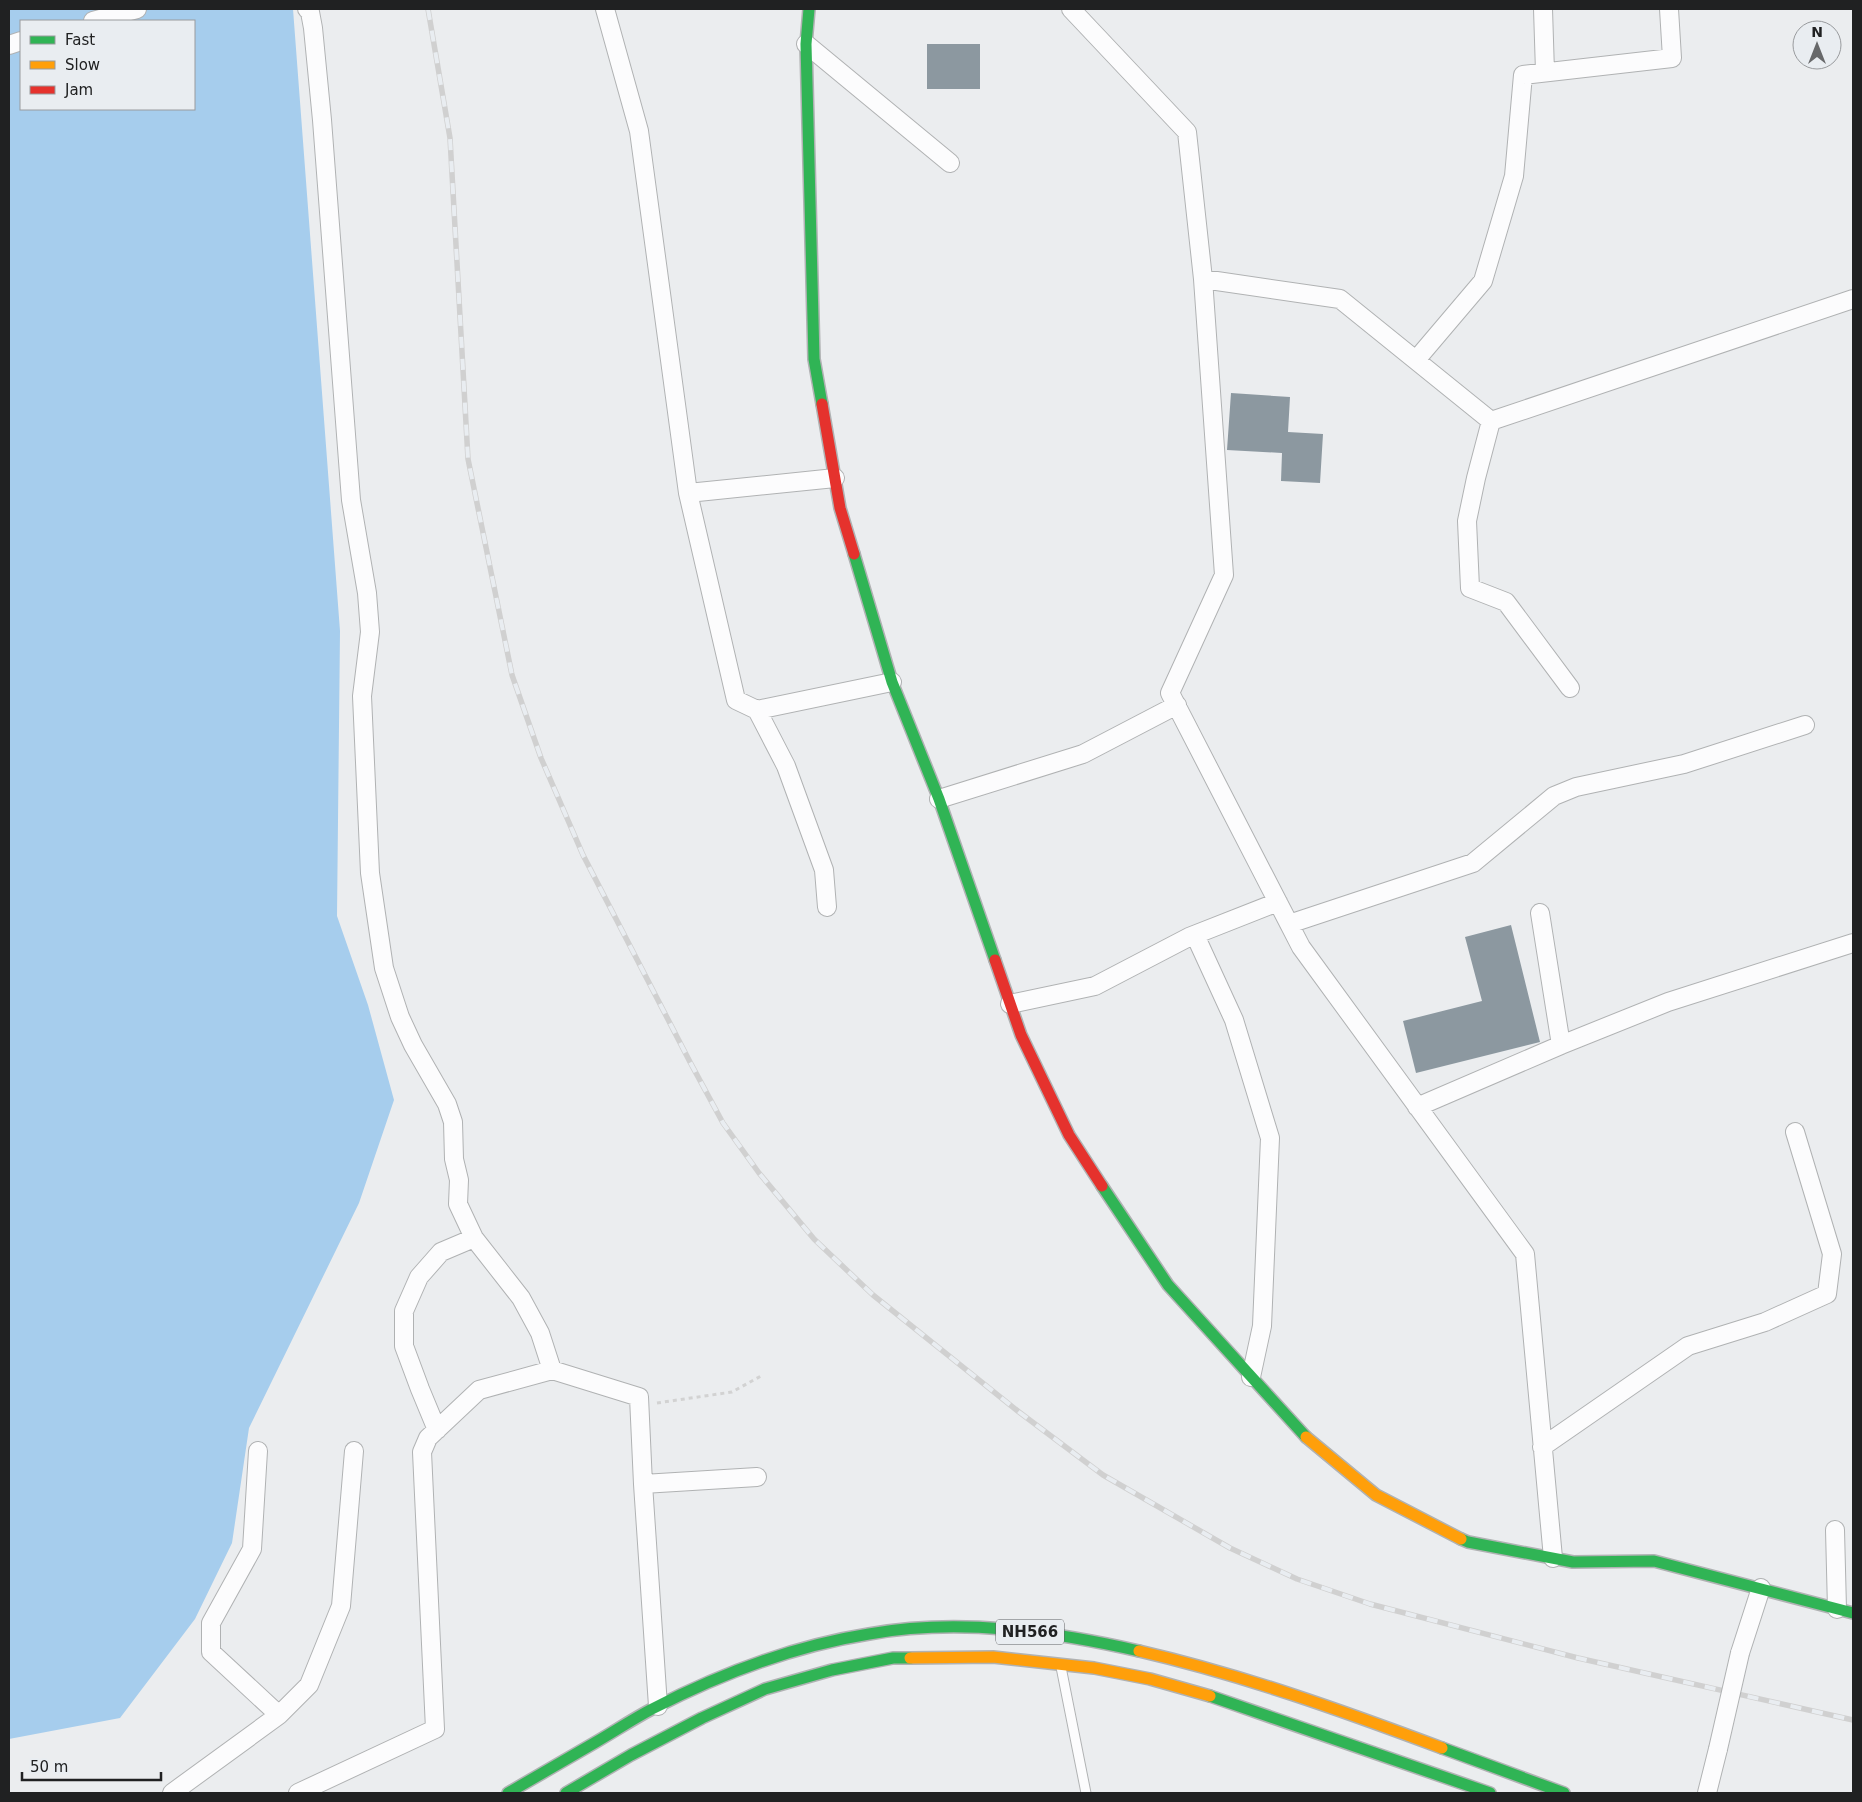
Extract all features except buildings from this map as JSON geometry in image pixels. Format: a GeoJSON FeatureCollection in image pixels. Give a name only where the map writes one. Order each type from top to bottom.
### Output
{"type":"FeatureCollection","features":[{"type":"Feature","properties":{"kind":"main road"},"geometry":{"type":"LineString","coordinates":[[809,9],[806,44],[814,359],[840,508],[892,682],[939,798],[1021,1035],[1069,1135],[1168,1285],[1310,1441],[1376,1495],[1468,1542],[1573,1562],[1654,1561],[1845,1611]]}},
{"type":"Feature","properties":{"kind":"main road","name":"NH566"},"geometry":{"type":"LineString","coordinates":[[508,1793],[658,1706],[757,1662],[860,1634],[906,1628],[952,1626],[1017,1630],[1084,1639],[1146,1651],[1211,1669],[1342,1711],[1564,1793]]}},
{"type":"Feature","properties":{"kind":"main road","name":"NH566"},"geometry":{"type":"LineString","coordinates":[[566,1793],[631,1755],[702,1718],[765,1689],[832,1670],[893,1658],[993,1657],[1094,1668],[1150,1679],[1224,1700],[1490,1793]]}},
{"type":"Feature","properties":{"kind":"street"},"geometry":{"type":"LineString","coordinates":[[96,20],[137,9]]}},
{"type":"Feature","properties":{"kind":"street"},"geometry":{"type":"LineString","coordinates":[[307,9],[310,12],[313,28],[320,102],[352,500],[362,556],[370,632],[362,696],[370,873],[384,968],[400,1017],[413,1045],[447,1104],[453,1122],[458,1204],[474,1238],[521,1298],[540,1332],[552,1370]]}},
{"type":"Feature","properties":{"kind":"street"},"geometry":{"type":"LineString","coordinates":[[605,9],[639,131],[688,493],[736,700],[757,710],[786,766],[824,870],[827,907]]}},
{"type":"Feature","properties":{"kind":"street"},"geometry":{"type":"LineString","coordinates":[[1071,9],[1186,132],[1203,279],[1224,575],[1170,693],[1301,947],[1525,1254],[1553,1558]]}},
{"type":"Feature","properties":{"kind":"street"},"geometry":{"type":"LineString","coordinates":[[1542,9],[1545,72]]}},
{"type":"Feature","properties":{"kind":"street"},"geometry":{"type":"LineString","coordinates":[[1416,360],[1483,280],[1514,176],[1522,74],[1672,58],[1669,9]]}},
{"type":"Feature","properties":{"kind":"street"},"geometry":{"type":"LineString","coordinates":[[806,44],[950,163]]}},
{"type":"Feature","properties":{"kind":"street"},"geometry":{"type":"LineString","coordinates":[[1203,279],[1340,299],[1491,421]]}},
{"type":"Feature","properties":{"kind":"street"},"geometry":{"type":"LineString","coordinates":[[1491,421],[1853,299]]}},
{"type":"Feature","properties":{"kind":"street"},"geometry":{"type":"LineString","coordinates":[[1491,421],[1467,522],[1470,588],[1506,602],[1570,688]]}},
{"type":"Feature","properties":{"kind":"street"},"geometry":{"type":"LineString","coordinates":[[688,493],[835,478]]}},
{"type":"Feature","properties":{"kind":"street"},"geometry":{"type":"LineString","coordinates":[[757,710],[892,682]]}},
{"type":"Feature","properties":{"kind":"street"},"geometry":{"type":"LineString","coordinates":[[939,798],[1083,754],[1177,705]]}},
{"type":"Feature","properties":{"kind":"street"},"geometry":{"type":"LineString","coordinates":[[1289,924],[1473,863],[1554,796],[1576,787],[1684,764],[1805,725]]}},
{"type":"Feature","properties":{"kind":"street"},"geometry":{"type":"LineString","coordinates":[[1010,1004],[1095,986],[1195,935],[1278,902]]}},
{"type":"Feature","properties":{"kind":"street"},"geometry":{"type":"LineString","coordinates":[[1540,913],[1561,1045]]}},
{"type":"Feature","properties":{"kind":"street"},"geometry":{"type":"LineString","coordinates":[[1195,935],[1234,1020],[1270,1138],[1262,1326],[1251,1377]]}},
{"type":"Feature","properties":{"kind":"street"},"geometry":{"type":"LineString","coordinates":[[1417,1107],[1561,1045],[1668,1002],[1853,943]]}},
{"type":"Feature","properties":{"kind":"street"},"geometry":{"type":"LineString","coordinates":[[1542,1448],[1688,1346],[1765,1322],[1827,1294],[1832,1254],[1795,1132]]}},
{"type":"Feature","properties":{"kind":"street"},"geometry":{"type":"LineString","coordinates":[[437,1430],[404,1346],[404,1311],[419,1277],[441,1252],[474,1238]]}},
{"type":"Feature","properties":{"kind":"street"},"geometry":{"type":"LineString","coordinates":[[298,1793],[435,1728],[422,1452],[428,1438],[479,1390],[552,1370],[639,1397],[658,1706]]}},
{"type":"Feature","properties":{"kind":"street"},"geometry":{"type":"LineString","coordinates":[[258,1451],[252,1549],[211,1623],[211,1652],[279,1715]]}},
{"type":"Feature","properties":{"kind":"street"},"geometry":{"type":"LineString","coordinates":[[172,1793],[279,1715],[309,1685],[341,1606],[354,1451]]}},
{"type":"Feature","properties":{"kind":"street"},"geometry":{"type":"LineString","coordinates":[[643,1484],[757,1477]]}},
{"type":"Feature","properties":{"kind":"street"},"geometry":{"type":"LineString","coordinates":[[1835,1530],[1845,1611]]}},
{"type":"Feature","properties":{"kind":"street"},"geometry":{"type":"LineString","coordinates":[[1707,1793],[1740,1653],[1761,1588]]}},
{"type":"Feature","properties":{"kind":"lane"},"geometry":{"type":"LineString","coordinates":[[1060,1664],[1086,1793]]}},
{"type":"Feature","properties":{"kind":"path"},"geometry":{"type":"LineString","coordinates":[[639,1397],[652,1404],[732,1392],[761,1376]]}},
{"type":"Feature","properties":{"kind":"water"},"geometry":{"type":"Polygon","coordinates":[[[9,9],[293,9],[340,631],[337,916],[368,1005],[394,1100],[359,1203],[249,1428],[232,1543],[195,1619],[120,1718],[9,1739],[9,9]]]}},
{"type":"Feature","properties":{"kind":"railway"},"geometry":{"type":"LineString","coordinates":[[428,9],[450,138],[468,459],[512,675],[541,758],[583,855],[723,1123],[759,1173],[814,1239],[873,1295],[1019,1412],[1103,1475],[1230,1548],[1297,1579],[1370,1604],[1578,1658],[1853,1720]]}},
{"type":"Feature","properties":{"kind":"traffic: fast"},"geometry":{"type":"LineString","coordinates":[[809,9],[806,44],[814,359],[822,404]]}},
{"type":"Feature","properties":{"kind":"traffic: fast"},"geometry":{"type":"LineString","coordinates":[[854,554],[892,682],[939,799],[995,960]]}},
{"type":"Feature","properties":{"kind":"traffic: fast"},"geometry":{"type":"LineString","coordinates":[[1102,1186],[1168,1285],[1306,1437]]}},
{"type":"Feature","properties":{"kind":"traffic: fast"},"geometry":{"type":"LineString","coordinates":[[1461,1539],[1468,1542],[1573,1562],[1654,1561],[1853,1613]]}},
{"type":"Feature","properties":{"kind":"traffic: fast"},"geometry":{"type":"LineString","coordinates":[[508,1793],[652,1709],[678,1696],[757,1663],[841,1639],[903,1629],[971,1627],[1039,1633],[1139,1651]]}},
{"type":"Feature","properties":{"kind":"traffic: fast"},"geometry":{"type":"LineString","coordinates":[[566,1793],[631,1755],[702,1718],[765,1689],[832,1670],[893,1658],[910,1658]]}},
{"type":"Feature","properties":{"kind":"traffic: fast"},"geometry":{"type":"LineString","coordinates":[[1210,1696],[1490,1793]]}},
{"type":"Feature","properties":{"kind":"traffic: fast"},"geometry":{"type":"LineString","coordinates":[[1442,1748],[1564,1793]]}},
{"type":"Feature","properties":{"kind":"traffic: slow"},"geometry":{"type":"LineString","coordinates":[[1306,1437],[1376,1495],[1461,1539]]}},
{"type":"Feature","properties":{"kind":"traffic: slow"},"geometry":{"type":"LineString","coordinates":[[1139,1651],[1254,1682],[1330,1707],[1442,1748]]}},
{"type":"Feature","properties":{"kind":"traffic: slow"},"geometry":{"type":"LineString","coordinates":[[910,1658],[993,1657],[1094,1668],[1150,1679],[1210,1696]]}},
{"type":"Feature","properties":{"kind":"traffic: jam"},"geometry":{"type":"LineString","coordinates":[[822,404],[840,508],[854,554]]}},
{"type":"Feature","properties":{"kind":"traffic: jam"},"geometry":{"type":"LineString","coordinates":[[995,960],[1021,1035],[1069,1135],[1102,1186]]}}]}
